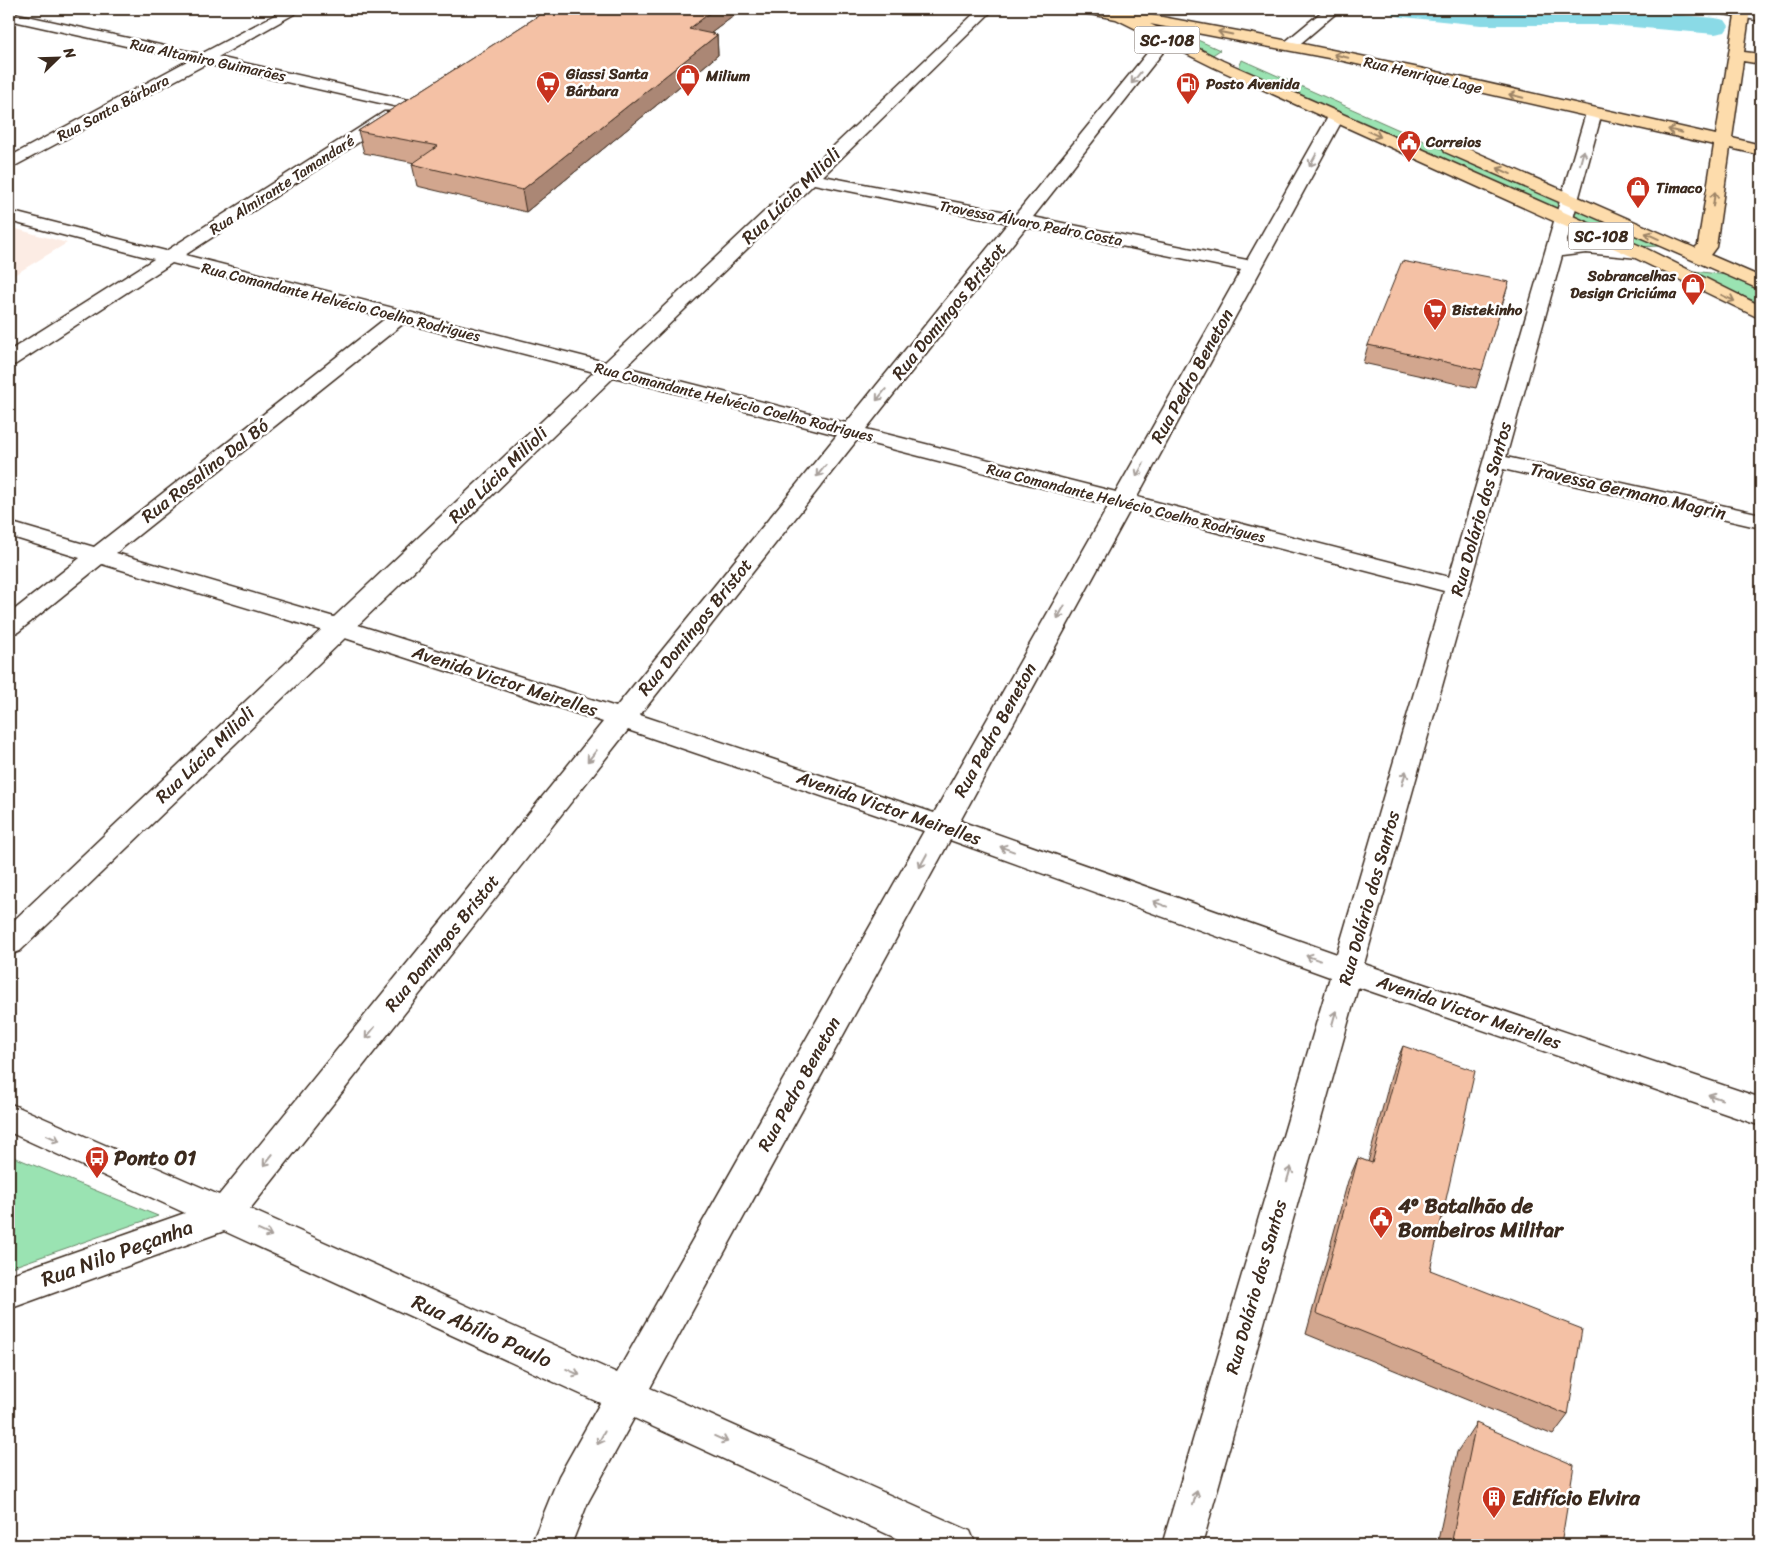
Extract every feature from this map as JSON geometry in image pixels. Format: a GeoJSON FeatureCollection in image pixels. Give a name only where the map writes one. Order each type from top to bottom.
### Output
{"type":"FeatureCollection","features":[{"type":"Feature","properties":{"kind":"main road","name":"Rua Henrique Lage"},"geometry":{"type":"LineString","coordinates":[[1084,9],[1112,11],[1290,45],[1761,150]]}},
{"type":"Feature","properties":{"kind":"main road","name":"SC-108"},"geometry":{"type":"LineString","coordinates":[[1139,9],[1229,54],[1336,117],[1638,252],[1761,314]]}},
{"type":"Feature","properties":{"kind":"main road","name":"SC-108"},"geometry":{"type":"LineString","coordinates":[[1112,11],[1166,40],[1229,54],[1278,73]]}},
{"type":"Feature","properties":{"kind":"main road"},"geometry":{"type":"LineString","coordinates":[[1638,252],[1677,258],[1702,252],[1743,11]]}},
{"type":"Feature","properties":{"kind":"main road"},"geometry":{"type":"LineString","coordinates":[[1229,54],[1255,47],[1290,45]]}},
{"type":"Feature","properties":{"kind":"main road"},"geometry":{"type":"LineString","coordinates":[[1735,55],[1761,59]]}},
{"type":"Feature","properties":{"kind":"main road","name":"SC-108"},"geometry":{"type":"LineString","coordinates":[[1434,140],[1570,200],[1702,252],[1720,266],[1761,284]]}},
{"type":"Feature","properties":{"kind":"street"},"geometry":{"type":"LineString","coordinates":[[9,27],[48,9]]}},
{"type":"Feature","properties":{"kind":"street","name":"Rua Santa Bárbara"},"geometry":{"type":"LineString","coordinates":[[9,164],[296,9]]}},
{"type":"Feature","properties":{"kind":"street","name":"Rua Lúcia Milioli"},"geometry":{"type":"LineString","coordinates":[[9,943],[987,9]]}},
{"type":"Feature","properties":{"kind":"street"},"geometry":{"type":"LineString","coordinates":[[1290,45],[1334,9]]}},
{"type":"Feature","properties":{"kind":"street"},"geometry":{"type":"LineString","coordinates":[[1719,9],[1743,11],[1761,17]]}},
{"type":"Feature","properties":{"kind":"street","name":"Rua Altamiro Guimarães"},"geometry":{"type":"LineString","coordinates":[[9,16],[407,104]]}},
{"type":"Feature","properties":{"kind":"street","name":"Rua Domingos Bristot"},"geometry":{"type":"LineString","coordinates":[[224,1215],[1166,40]]}},
{"type":"Feature","properties":{"kind":"street","name":"Rua Almirante Tamandaré"},"geometry":{"type":"LineString","coordinates":[[9,360],[423,94]]}},
{"type":"Feature","properties":{"kind":"street","name":"Rua Dolário dos Santos"},"geometry":{"type":"LineString","coordinates":[[1182,1545],[1565,220],[1594,113]]}},
{"type":"Feature","properties":{"kind":"street","name":"Rua Pedro Beneton"},"geometry":{"type":"LineString","coordinates":[[551,1545],[573,1490],[1336,117]]}},
{"type":"Feature","properties":{"kind":"street","name":"Travessa Álvaro Pedro Costa"},"geometry":{"type":"LineString","coordinates":[[809,178],[1253,267]]}},
{"type":"Feature","properties":{"kind":"street","name":"Rua Comandante Helvécio Coelho Rodrigues"},"geometry":{"type":"LineString","coordinates":[[9,216],[851,433],[1459,587]]}},
{"type":"Feature","properties":{"kind":"street"},"geometry":{"type":"LineString","coordinates":[[1556,251],[1586,246],[1638,252]]}},
{"type":"Feature","properties":{"kind":"street","name":"Rua Rosalino Dal Bó"},"geometry":{"type":"LineString","coordinates":[[9,626],[400,317]]}},
{"type":"Feature","properties":{"kind":"street","name":"Travessa Germano Magrin"},"geometry":{"type":"LineString","coordinates":[[1495,461],[1761,521]]}},
{"type":"Feature","properties":{"kind":"street","name":"Avenida Victor Meirelles"},"geometry":{"type":"LineString","coordinates":[[9,528],[338,628],[622,718],[942,826],[1348,971],[1761,1112]]}},
{"type":"Feature","properties":{"kind":"street","name":"Rua Abílio Paulo"},"geometry":{"type":"LineString","coordinates":[[9,1118],[956,1545]]}},
{"type":"Feature","properties":{"kind":"street","name":"Rua Nilo Peçanha"},"geometry":{"type":"LineString","coordinates":[[9,1292],[224,1215]]}},
{"type":"Feature","properties":{"kind":"shaded area"},"geometry":{"type":"Polygon","coordinates":[[[9,227],[67,243],[9,278],[9,227]]]}},
{"type":"Feature","properties":{"kind":"green space"},"geometry":{"type":"Polygon","coordinates":[[[1117,9],[1134,9],[1220,50],[1211,56],[1117,9]]]}},
{"type":"Feature","properties":{"kind":"green space"},"geometry":{"type":"Polygon","coordinates":[[[1242,60],[1660,246],[1633,247],[1238,70],[1242,60]]]}},
{"type":"Feature","properties":{"kind":"green space"},"geometry":{"type":"Polygon","coordinates":[[[1686,270],[1726,275],[1761,290],[1761,304],[1686,270]]]}},
{"type":"Feature","properties":{"kind":"green space"},"geometry":{"type":"Polygon","coordinates":[[[9,1155],[158,1216],[9,1268],[9,1155]]]}},
{"type":"Feature","properties":{"kind":"building","name":"Giassi Santa Bárbara"},"geometry":{"type":"Polygon","coordinates":[[[549,9],[715,9],[689,29],[717,35],[522,190],[412,164],[438,146],[358,131],[549,9]]]}},
{"type":"Feature","properties":{"kind":"building","name":"Bistekinho"},"geometry":{"type":"Polygon","coordinates":[[[1402,261],[1509,282],[1482,370],[1368,345],[1402,261]]]}},
{"type":"Feature","properties":{"kind":"building","name":"4º Batalhão de Bombeiros Militar"},"geometry":{"type":"Polygon","coordinates":[[[1403,1046],[1475,1071],[1430,1270],[1582,1329],[1568,1415],[1316,1313],[1358,1158],[1372,1163],[1403,1046]]]}},
{"type":"Feature","properties":{"kind":"building"},"geometry":{"type":"Polygon","coordinates":[[[1476,1423],[1574,1465],[1561,1545],[1451,1545],[1476,1423]]]}},
{"type":"Feature","properties":{"kind":"waterway"},"geometry":{"type":"LineString","coordinates":[[1403,9],[1481,17],[1610,17],[1715,26]]}},
{"type":"Feature","properties":{"kind":"place","name":"Milium"},"geometry":{"type":"Point","coordinates":[688,97]}},
{"type":"Feature","properties":{"kind":"place","name":"Giassi Santa Bárbara"},"geometry":{"type":"Point","coordinates":[548,104]}},
{"type":"Feature","properties":{"kind":"place","name":"Posto Avenida"},"geometry":{"type":"Point","coordinates":[1188,105]}},
{"type":"Feature","properties":{"kind":"place","name":"Correios"},"geometry":{"type":"Point","coordinates":[1409,163]}},
{"type":"Feature","properties":{"kind":"place","name":"Timaco"},"geometry":{"type":"Point","coordinates":[1638,209]}},
{"type":"Feature","properties":{"kind":"place","name":"Sobrancelhas Design Criciúma"},"geometry":{"type":"Point","coordinates":[1693,306]}},
{"type":"Feature","properties":{"kind":"place","name":"Bistekinho"},"geometry":{"type":"Point","coordinates":[1435,331]}},
{"type":"Feature","properties":{"kind":"place","name":"Ponto 01"},"geometry":{"type":"Point","coordinates":[97,1179]}},
{"type":"Feature","properties":{"kind":"place","name":"4º Batalhão de Bombeiros Militar"},"geometry":{"type":"Point","coordinates":[1381,1239]}},
{"type":"Feature","properties":{"kind":"place","name":"Edifício Elvira"},"geometry":{"type":"Point","coordinates":[1494,1519]}}]}
